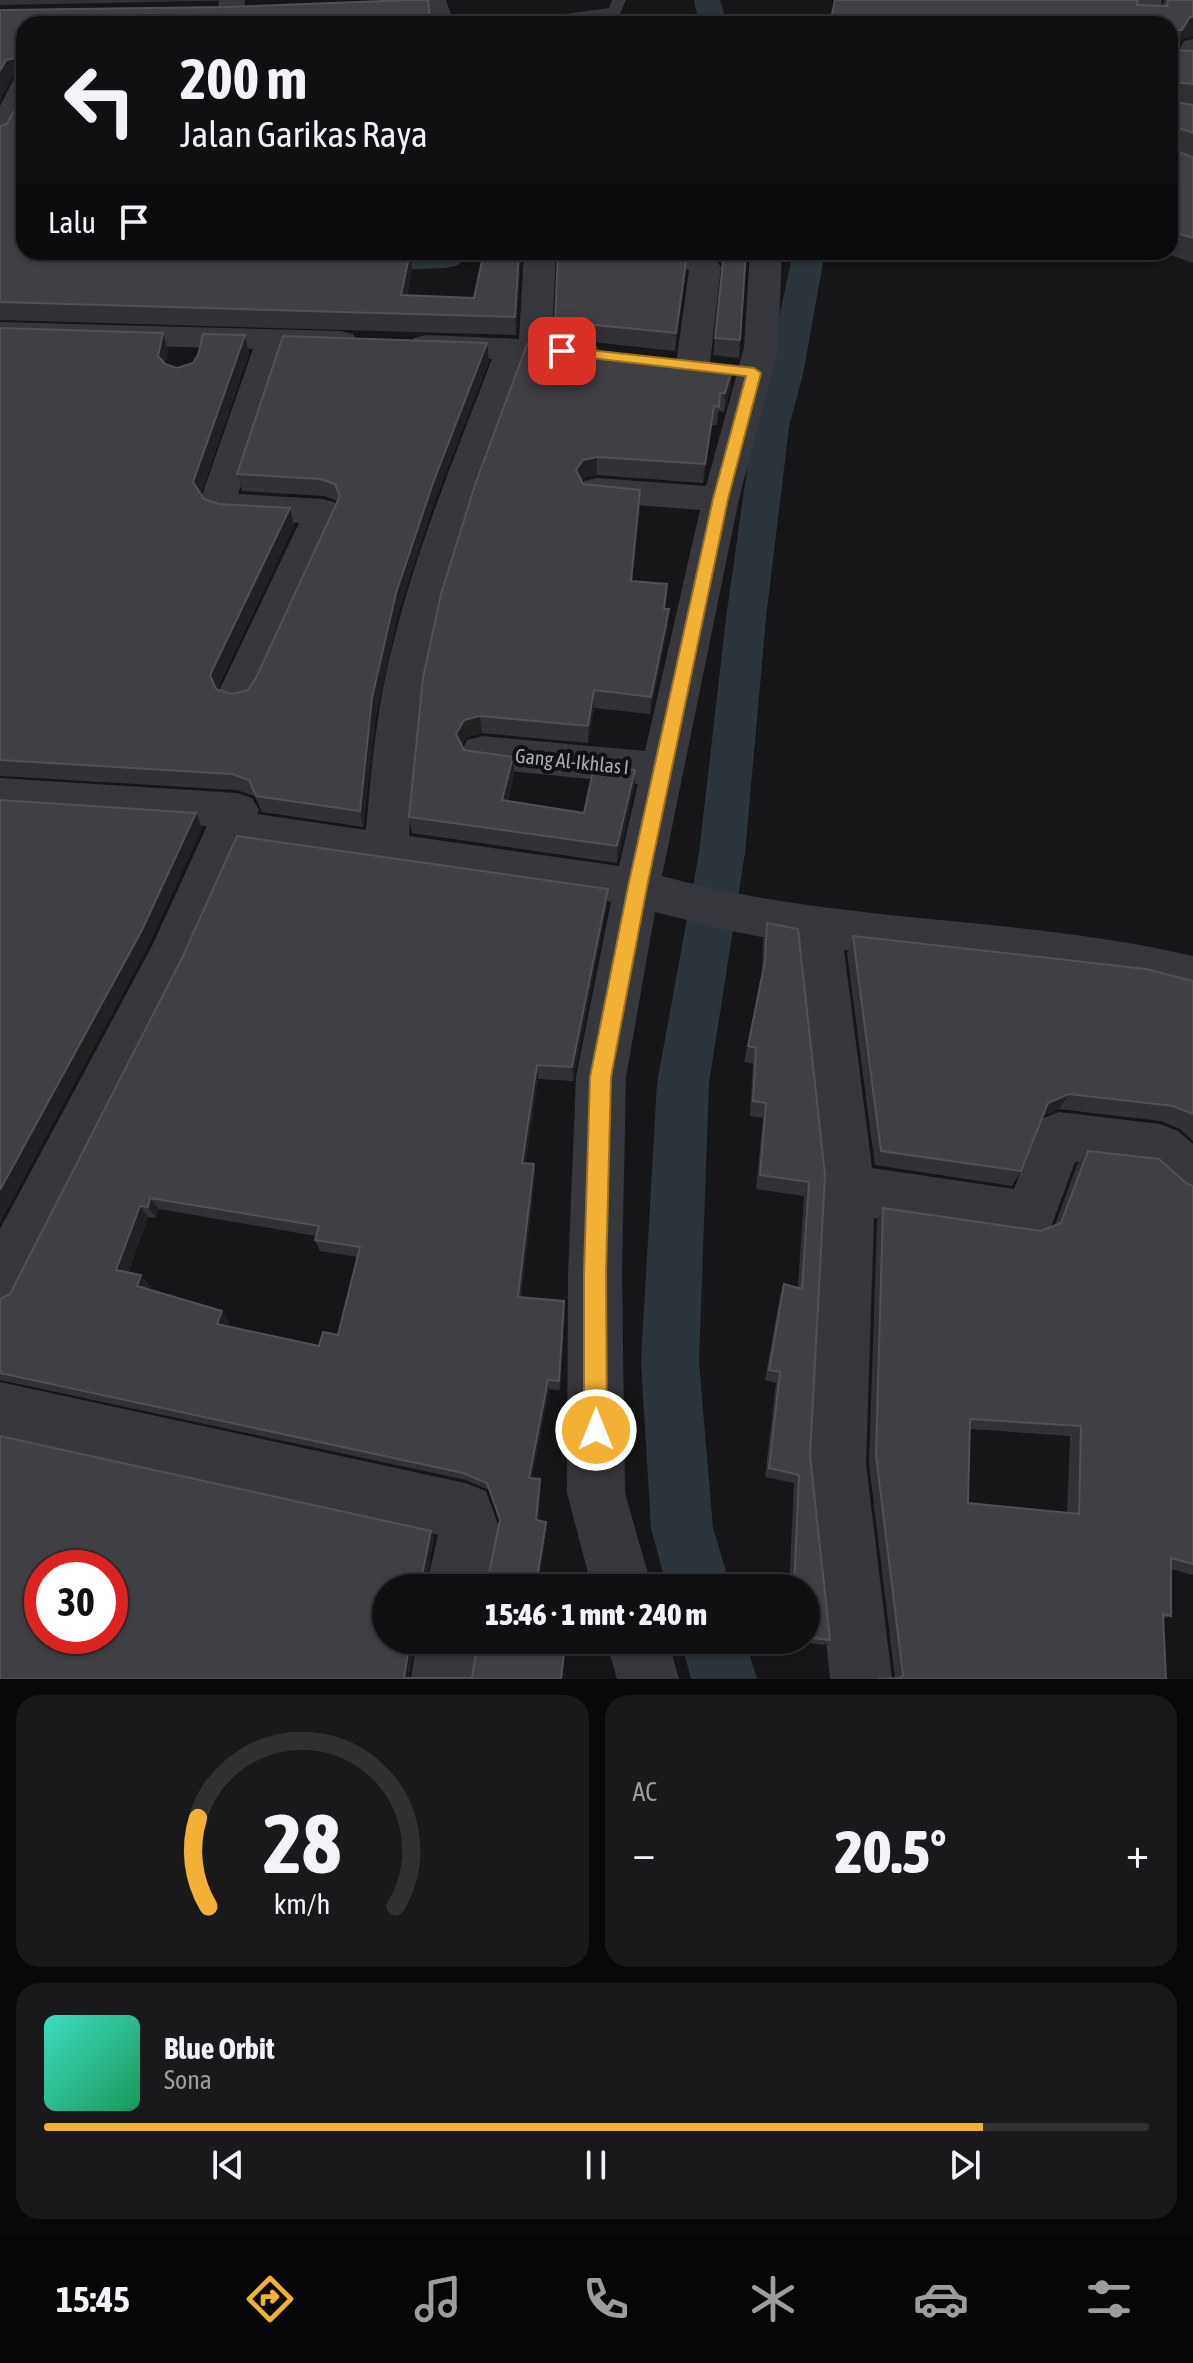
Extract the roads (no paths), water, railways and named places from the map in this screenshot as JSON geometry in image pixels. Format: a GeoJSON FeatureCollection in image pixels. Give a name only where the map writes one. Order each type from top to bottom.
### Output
{"type":"FeatureCollection","features":[{"type":"Feature","properties":{"kind":"street"},"geometry":{"type":"LineString","coordinates":[[224,13],[258,12]]}},
{"type":"Feature","properties":{"kind":"street"},"geometry":{"type":"LineString","coordinates":[[1178,62],[1187,63],[1193,47]]}},
{"type":"Feature","properties":{"kind":"street"},"geometry":{"type":"LineString","coordinates":[[0,134],[16,101]]}},
{"type":"Feature","properties":{"kind":"street"},"geometry":{"type":"LineString","coordinates":[[386,851],[395,741],[412,648],[442,545],[524,348],[539,260]]}},
{"type":"Feature","properties":{"kind":"street"},"geometry":{"type":"LineString","coordinates":[[679,260],[705,267],[693,364]]}},
{"type":"Feature","properties":{"kind":"street"},"geometry":{"type":"LineString","coordinates":[[618,1574],[596,1493],[595,1274],[601,1077],[655,893],[663,770],[721,499],[761,348],[766,260]]}},
{"type":"Feature","properties":{"kind":"street"},"geometry":{"type":"LineString","coordinates":[[0,332],[64,337],[191,336],[524,348],[613,356]]}},
{"type":"Feature","properties":{"kind":"street"},"geometry":{"type":"LineString","coordinates":[[183,372],[191,336]]}},
{"type":"Feature","properties":{"kind":"street"},"geometry":{"type":"LineString","coordinates":[[238,693],[323,512],[225,506],[219,498],[273,339]]}},
{"type":"Feature","properties":{"kind":"street"},"geometry":{"type":"LineString","coordinates":[[657,360],[754,373]]}},
{"type":"Feature","properties":{"kind":"street"},"geometry":{"type":"LineString","coordinates":[[597,490],[721,499]]}},
{"type":"Feature","properties":{"kind":"street","name":"Gang Al-Ikhlas I"},"geometry":{"type":"LineString","coordinates":[[482,752],[663,770]]}},
{"type":"Feature","properties":{"kind":"street"},"geometry":{"type":"LineString","coordinates":[[0,795],[237,810]]}},
{"type":"Feature","properties":{"kind":"street"},"geometry":{"type":"LineString","coordinates":[[0,1284],[170,957],[228,828],[655,893],[794,924],[1135,963],[1193,977]]}},
{"type":"Feature","properties":{"kind":"street"},"geometry":{"type":"LineString","coordinates":[[794,924],[849,1189],[837,1464],[861,1679]]}},
{"type":"Feature","properties":{"kind":"street"},"geometry":{"type":"LineString","coordinates":[[849,1189],[1030,1217],[1059,1136],[1160,1148],[1193,1178]]}},
{"type":"Feature","properties":{"kind":"street"},"geometry":{"type":"LineString","coordinates":[[0,1410],[457,1508],[465,1512],[469,1527],[459,1574]]}},
{"type":"Feature","properties":{"kind":"street"},"geometry":{"type":"LineString","coordinates":[[442,1679],[446,1654]]}},
{"type":"Feature","properties":{"kind":"street"},"geometry":{"type":"LineString","coordinates":[[641,1654],[648,1679]]}},
{"type":"Feature","properties":{"kind":"lane"},"geometry":{"type":"LineString","coordinates":[[579,16],[615,11],[619,0]]}},
{"type":"Feature","properties":{"kind":"waterway"},"geometry":{"type":"LineString","coordinates":[[707,0],[711,16]]}},
{"type":"Feature","properties":{"kind":"waterway"},"geometry":{"type":"LineString","coordinates":[[297,260],[317,263],[394,260]]}},
{"type":"Feature","properties":{"kind":"waterway"},"geometry":{"type":"LineString","coordinates":[[695,1574],[682,1528],[670,1362],[683,1083],[722,853],[746,618],[771,427],[807,260]]}},
{"type":"Feature","properties":{"kind":"waterway"},"geometry":{"type":"LineString","coordinates":[[717,1654],[724,1679]]}}]}
